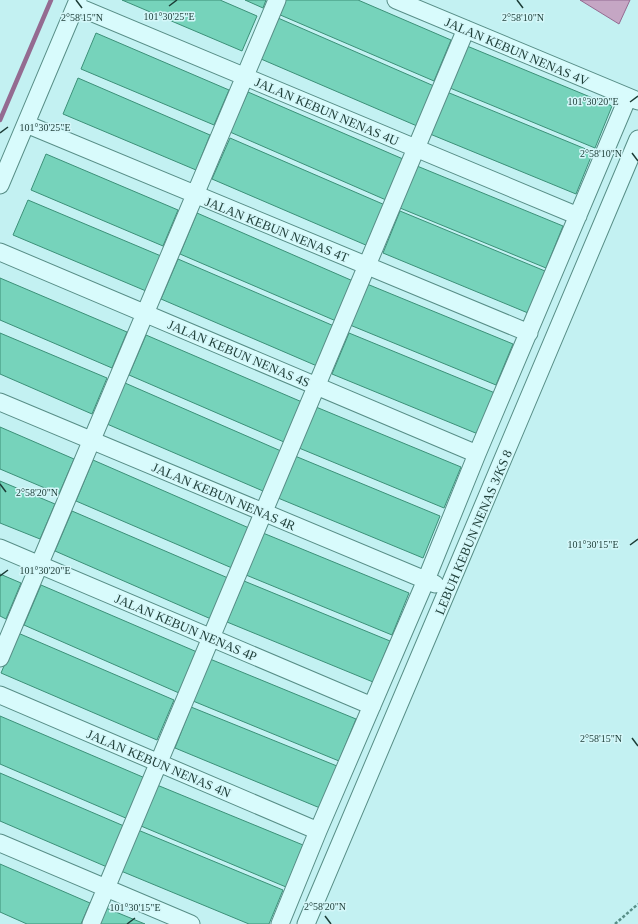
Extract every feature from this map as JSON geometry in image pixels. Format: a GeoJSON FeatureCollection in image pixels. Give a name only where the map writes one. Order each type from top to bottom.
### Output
{"type":"FeatureCollection","features":[{"type":"Feature","properties":{"kind":"street"},"geometry":{"type":"LineString","coordinates":[[0,658],[277,0]]}},
{"type":"Feature","properties":{"kind":"street","name":"JALAN KEBUN NENAS 4V"},"geometry":{"type":"LineString","coordinates":[[396,0],[633,99]]}},
{"type":"Feature","properties":{"kind":"street"},"geometry":{"type":"LineString","coordinates":[[0,185],[77,3]]}},
{"type":"Feature","properties":{"kind":"street","name":"JALAN KEBUN NENAS 4U"},"geometry":{"type":"LineString","coordinates":[[77,3],[245,76],[578,216]]}},
{"type":"Feature","properties":{"kind":"street"},"geometry":{"type":"LineString","coordinates":[[91,924],[466,29]]}},
{"type":"Feature","properties":{"kind":"street"},"geometry":{"type":"LineString","coordinates":[[280,924],[578,216],[633,99]]}},
{"type":"Feature","properties":{"kind":"street","name":"JALAN KEBUN NENAS 4T"},"geometry":{"type":"LineString","coordinates":[[26,124],[529,333]]}},
{"type":"Feature","properties":{"kind":"street","name":"LEBUH KEBUN NENAS 3/KS 8"},"geometry":{"type":"LineString","coordinates":[[306,924],[638,139]]}},
{"type":"Feature","properties":{"kind":"street","name":"JALAN KEBUN NENAS 4S"},"geometry":{"type":"LineString","coordinates":[[0,252],[478,454]]}},
{"type":"Feature","properties":{"kind":"street","name":"JALAN KEBUN NENAS 4R"},"geometry":{"type":"LineString","coordinates":[[0,402],[448,590]]}},
{"type":"Feature","properties":{"kind":"street","name":"JALAN KEBUN NENAS 4P"},"geometry":{"type":"LineString","coordinates":[[0,548],[372,706]]}},
{"type":"Feature","properties":{"kind":"street","name":"JALAN KEBUN NENAS 4N"},"geometry":{"type":"LineString","coordinates":[[0,695],[318,831]]}},
{"type":"Feature","properties":{"kind":"street"},"geometry":{"type":"LineString","coordinates":[[0,843],[191,924]]}},
{"type":"Feature","properties":{"kind":"path"},"geometry":{"type":"LineString","coordinates":[[615,924],[638,904]]}},
{"type":"Feature","properties":{"kind":"shaded area"},"geometry":{"type":"Polygon","coordinates":[[[580,0],[630,0],[619,24],[580,0]]]}},
{"type":"Feature","properties":{"kind":"building"},"geometry":{"type":"Polygon","coordinates":[[[122,0],[220,0],[257,16],[242,51],[122,0]]]}},
{"type":"Feature","properties":{"kind":"building"},"geometry":{"type":"Polygon","coordinates":[[[245,0],[266,0],[263,8],[245,0]]]}},
{"type":"Feature","properties":{"kind":"building"},"geometry":{"type":"Polygon","coordinates":[[[284,0],[358,0],[451,40],[434,81],[278,14],[284,0]]]}},
{"type":"Feature","properties":{"kind":"building"},"geometry":{"type":"Polygon","coordinates":[[[278,18],[434,86],[417,126],[261,59],[278,18]]]}},
{"type":"Feature","properties":{"kind":"building"},"geometry":{"type":"Polygon","coordinates":[[[96,33],[229,90],[214,125],[81,69],[96,33]]]}},
{"type":"Feature","properties":{"kind":"building"},"geometry":{"type":"Polygon","coordinates":[[[467,46],[612,106],[595,148],[450,88],[467,46]]]}},
{"type":"Feature","properties":{"kind":"building"},"geometry":{"type":"Polygon","coordinates":[[[78,78],[210,135],[196,170],[63,114],[78,78]]]}},
{"type":"Feature","properties":{"kind":"building"},"geometry":{"type":"Polygon","coordinates":[[[248,92],[403,159],[386,200],[230,132],[248,92]]]}},
{"type":"Feature","properties":{"kind":"building"},"geometry":{"type":"Polygon","coordinates":[[[447,92],[593,152],[576,194],[430,134],[447,92]]]}},
{"type":"Feature","properties":{"kind":"building"},"geometry":{"type":"Polygon","coordinates":[[[230,138],[385,205],[368,246],[212,179],[230,138]]]}},
{"type":"Feature","properties":{"kind":"building"},"geometry":{"type":"Polygon","coordinates":[[[46,154],[178,210],[163,246],[31,190],[46,154]]]}},
{"type":"Feature","properties":{"kind":"building"},"geometry":{"type":"Polygon","coordinates":[[[417,166],[563,226],[546,268],[400,208],[417,166]]]}},
{"type":"Feature","properties":{"kind":"building"},"geometry":{"type":"Polygon","coordinates":[[[28,200],[161,256],[146,291],[13,235],[28,200]]]}},
{"type":"Feature","properties":{"kind":"building"},"geometry":{"type":"Polygon","coordinates":[[[400,211],[545,271],[528,313],[383,253],[400,211]]]}},
{"type":"Feature","properties":{"kind":"building"},"geometry":{"type":"Polygon","coordinates":[[[197,213],[353,281],[336,321],[180,254],[197,213]]]}},
{"type":"Feature","properties":{"kind":"building"},"geometry":{"type":"Polygon","coordinates":[[[178,259],[334,326],[317,366],[161,299],[178,259]]]}},
{"type":"Feature","properties":{"kind":"building"},"geometry":{"type":"Polygon","coordinates":[[[0,278],[127,332],[112,368],[0,320],[0,278]]]}},
{"type":"Feature","properties":{"kind":"building"},"geometry":{"type":"Polygon","coordinates":[[[367,284],[513,344],[496,385],[350,325],[367,284]]]}},
{"type":"Feature","properties":{"kind":"building"},"geometry":{"type":"Polygon","coordinates":[[[0,333],[107,378],[92,414],[0,374],[0,333]]]}},
{"type":"Feature","properties":{"kind":"building"},"geometry":{"type":"Polygon","coordinates":[[[349,333],[495,393],[478,434],[332,374],[349,333]]]}},
{"type":"Feature","properties":{"kind":"building"},"geometry":{"type":"Polygon","coordinates":[[[146,335],[302,402],[284,442],[129,375],[146,335]]]}},
{"type":"Feature","properties":{"kind":"building"},"geometry":{"type":"Polygon","coordinates":[[[125,383],[281,451],[263,491],[107,424],[125,383]]]}},
{"type":"Feature","properties":{"kind":"building"},"geometry":{"type":"Polygon","coordinates":[[[316,407],[461,467],[444,508],[299,448],[316,407]]]}},
{"type":"Feature","properties":{"kind":"building"},"geometry":{"type":"Polygon","coordinates":[[[0,427],[74,459],[59,494],[0,469],[0,427]]]}},
{"type":"Feature","properties":{"kind":"building"},"geometry":{"type":"Polygon","coordinates":[[[295,456],[440,516],[423,558],[278,498],[295,456]]]}},
{"type":"Feature","properties":{"kind":"building"},"geometry":{"type":"Polygon","coordinates":[[[93,460],[249,528],[232,568],[76,501],[93,460]]]}},
{"type":"Feature","properties":{"kind":"building"},"geometry":{"type":"Polygon","coordinates":[[[0,481],[55,504],[40,539],[0,523],[0,481]]]}},
{"type":"Feature","properties":{"kind":"building"},"geometry":{"type":"Polygon","coordinates":[[[72,511],[228,578],[211,619],[55,551],[72,511]]]}},
{"type":"Feature","properties":{"kind":"building"},"geometry":{"type":"Polygon","coordinates":[[[263,533],[409,593],[392,635],[246,575],[263,533]]]}},
{"type":"Feature","properties":{"kind":"building"},"geometry":{"type":"Polygon","coordinates":[[[0,574],[21,583],[6,619],[0,616],[0,574]]]}},
{"type":"Feature","properties":{"kind":"building"},"geometry":{"type":"Polygon","coordinates":[[[244,581],[390,641],[373,682],[227,622],[244,581]]]}},
{"type":"Feature","properties":{"kind":"building"},"geometry":{"type":"Polygon","coordinates":[[[41,585],[197,652],[179,693],[24,625],[41,585]]]}},
{"type":"Feature","properties":{"kind":"building"},"geometry":{"type":"Polygon","coordinates":[[[18,633],[174,700],[157,740],[1,673],[18,633]]]}},
{"type":"Feature","properties":{"kind":"building"},"geometry":{"type":"Polygon","coordinates":[[[210,659],[356,719],[339,761],[193,701],[210,659]]]}},
{"type":"Feature","properties":{"kind":"building"},"geometry":{"type":"Polygon","coordinates":[[[191,707],[337,766],[320,808],[175,748],[191,707]]]}},
{"type":"Feature","properties":{"kind":"building"},"geometry":{"type":"Polygon","coordinates":[[[0,716],[145,778],[128,819],[0,764],[0,716]]]}},
{"type":"Feature","properties":{"kind":"building"},"geometry":{"type":"Polygon","coordinates":[[[0,773],[124,826],[107,867],[0,821],[0,773]]]}},
{"type":"Feature","properties":{"kind":"building"},"geometry":{"type":"Polygon","coordinates":[[[157,785],[303,845],[286,887],[141,826],[157,785]]]}},
{"type":"Feature","properties":{"kind":"building"},"geometry":{"type":"Polygon","coordinates":[[[138,830],[283,890],[269,924],[249,924],[121,871],[138,830]]]}},
{"type":"Feature","properties":{"kind":"building"},"geometry":{"type":"Polygon","coordinates":[[[0,864],[90,903],[81,924],[27,924],[0,912],[0,864]]]}},
{"type":"Feature","properties":{"kind":"building"},"geometry":{"type":"Polygon","coordinates":[[[106,908],[145,924],[99,924],[106,908]]]}},
{"type":"Feature","properties":{"kind":"waterway"},"geometry":{"type":"LineString","coordinates":[[0,120],[51,0]]}}]}
